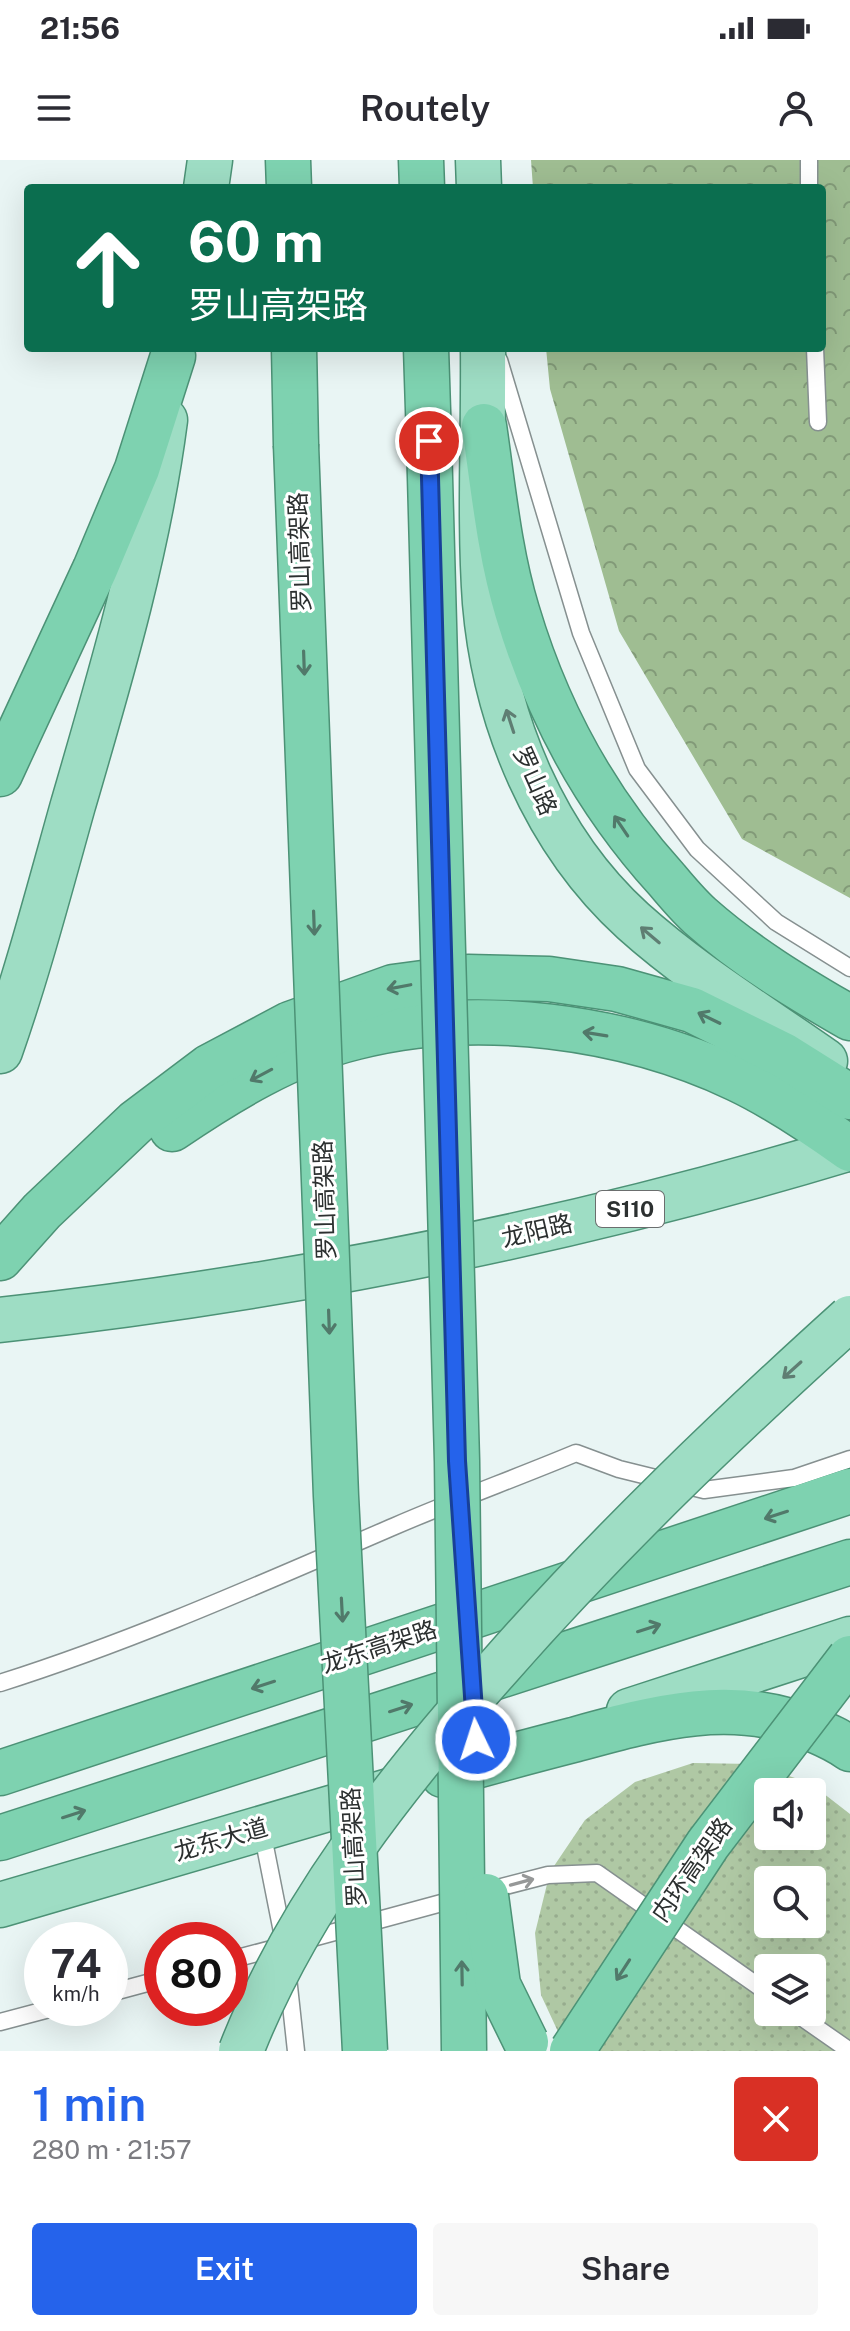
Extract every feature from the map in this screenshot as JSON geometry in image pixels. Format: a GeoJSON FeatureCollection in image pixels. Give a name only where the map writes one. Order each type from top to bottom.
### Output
{"type":"FeatureCollection","features":[{"type":"Feature","properties":{"kind":"highway"},"geometry":{"type":"LineString","coordinates":[[288,160],[289,184]]}},
{"type":"Feature","properties":{"kind":"highway"},"geometry":{"type":"LineString","coordinates":[[421,160],[422,184]]}},
{"type":"Feature","properties":{"kind":"highway"},"geometry":{"type":"LineString","coordinates":[[0,774],[95,569],[137,469],[174,352]]}},
{"type":"Feature","properties":{"kind":"highway","name":"罗山高架路"},"geometry":{"type":"LineString","coordinates":[[294,352],[336,1496],[365,2051]]}},
{"type":"Feature","properties":{"kind":"highway"},"geometry":{"type":"LineString","coordinates":[[426,352],[457,1461],[464,2051]]}},
{"type":"Feature","properties":{"kind":"highway"},"geometry":{"type":"LineString","coordinates":[[484,426],[499,526],[516,609],[544,692],[583,768],[634,844],[698,915],[787,982],[850,1018]]}},
{"type":"Feature","properties":{"kind":"highway"},"geometry":{"type":"LineString","coordinates":[[0,1260],[42,1211],[136,1122],[209,1067],[290,1024],[393,987],[468,977],[549,979],[617,989],[692,1010],[783,1055],[850,1097]]}},
{"type":"Feature","properties":{"kind":"highway"},"geometry":{"type":"LineString","coordinates":[[0,1260],[150,1143],[213,1101],[282,1064],[355,1037],[433,1024],[516,1024],[598,1034],[671,1052],[737,1079],[802,1114],[850,1149]]}},
{"type":"Feature","properties":{"kind":"highway"},"geometry":{"type":"LineString","coordinates":[[457,1461],[488,1927],[498,1985],[531,2051]]}},
{"type":"Feature","properties":{"kind":"highway","name":"龙东高架路"},"geometry":{"type":"LineString","coordinates":[[0,1773],[850,1491]]}},
{"type":"Feature","properties":{"kind":"highway"},"geometry":{"type":"LineString","coordinates":[[0,1838],[850,1562]]}},
{"type":"Feature","properties":{"kind":"highway","name":"内环高架路"},"geometry":{"type":"LineString","coordinates":[[572,2051],[708,1844],[850,1658]]}},
{"type":"Feature","properties":{"kind":"highway"},"geometry":{"type":"LineString","coordinates":[[443,1775],[647,1719],[696,1712],[743,1710],[789,1719],[840,1741],[850,1749]]}},
{"type":"Feature","properties":{"kind":"main road"},"geometry":{"type":"LineString","coordinates":[[207,184],[210,160]]}},
{"type":"Feature","properties":{"kind":"main road"},"geometry":{"type":"LineString","coordinates":[[478,160],[479,184]]}},
{"type":"Feature","properties":{"kind":"main road"},"geometry":{"type":"LineString","coordinates":[[0,1051],[92,742],[133,591],[155,490],[174,352]]}},
{"type":"Feature","properties":{"kind":"main road","name":"罗山路"},"geometry":{"type":"LineString","coordinates":[[483,352],[486,606],[494,661],[508,718],[530,777],[555,826],[591,877],[643,930],[676,957],[850,1078]]}},
{"type":"Feature","properties":{"kind":"main road","name":"龙阳路"},"geometry":{"type":"LineString","coordinates":[[0,1320],[165,1300],[408,1260],[679,1197],[850,1149]]}},
{"type":"Feature","properties":{"kind":"main road"},"geometry":{"type":"LineString","coordinates":[[241,2051],[281,1964],[322,1895],[375,1817],[433,1741],[647,1508],[850,1318]]}},
{"type":"Feature","properties":{"kind":"main road"},"geometry":{"type":"LineString","coordinates":[[443,1775],[850,1639]]}},
{"type":"Feature","properties":{"kind":"main road","name":"龙东大道"},"geometry":{"type":"LineString","coordinates":[[0,1905],[443,1775]]}},
{"type":"Feature","properties":{"kind":"lane"},"geometry":{"type":"LineString","coordinates":[[809,160],[809,184]]}},
{"type":"Feature","properties":{"kind":"lane"},"geometry":{"type":"LineString","coordinates":[[497,352],[581,633],[637,769],[697,849],[776,922],[850,968]]}},
{"type":"Feature","properties":{"kind":"lane"},"geometry":{"type":"LineString","coordinates":[[815,352],[818,422]]}},
{"type":"Feature","properties":{"kind":"lane"},"geometry":{"type":"LineString","coordinates":[[0,1683],[66,1662],[235,1596],[399,1524],[576,1453],[619,1469],[704,1490],[794,1478],[850,1459]]}},
{"type":"Feature","properties":{"kind":"lane"},"geometry":{"type":"LineString","coordinates":[[262,1828],[285,1945],[296,2051]]}},
{"type":"Feature","properties":{"kind":"lane"},"geometry":{"type":"LineString","coordinates":[[248,1955],[548,1875],[597,1873],[754,1983]]}},
{"type":"Feature","properties":{"kind":"lane"},"geometry":{"type":"LineString","coordinates":[[0,2022],[24,2016]]}},
{"type":"Feature","properties":{"kind":"lane"},"geometry":{"type":"LineString","coordinates":[[814,2026],[850,2051]]}},
{"type":"Feature","properties":{"kind":"green space"},"geometry":{"type":"Polygon","coordinates":[[[531,160],[850,160],[850,898],[742,839],[619,631],[550,389],[546,352],[826,352],[826,184],[533,184],[531,160]]]}},
{"type":"Feature","properties":{"kind":"green space"},"geometry":{"type":"Polygon","coordinates":[[[693,1763],[753,1764],[795,1778],[754,1778],[754,1850],[826,1850],[826,1795],[850,1814],[850,2051],[567,2051],[541,1995],[535,1933],[550,1872],[585,1820],[635,1782],[693,1763]]]}},
{"type":"Feature","properties":{"kind":"route"},"geometry":{"type":"LineString","coordinates":[[429,441],[457,1461],[476,1740]]}}]}
